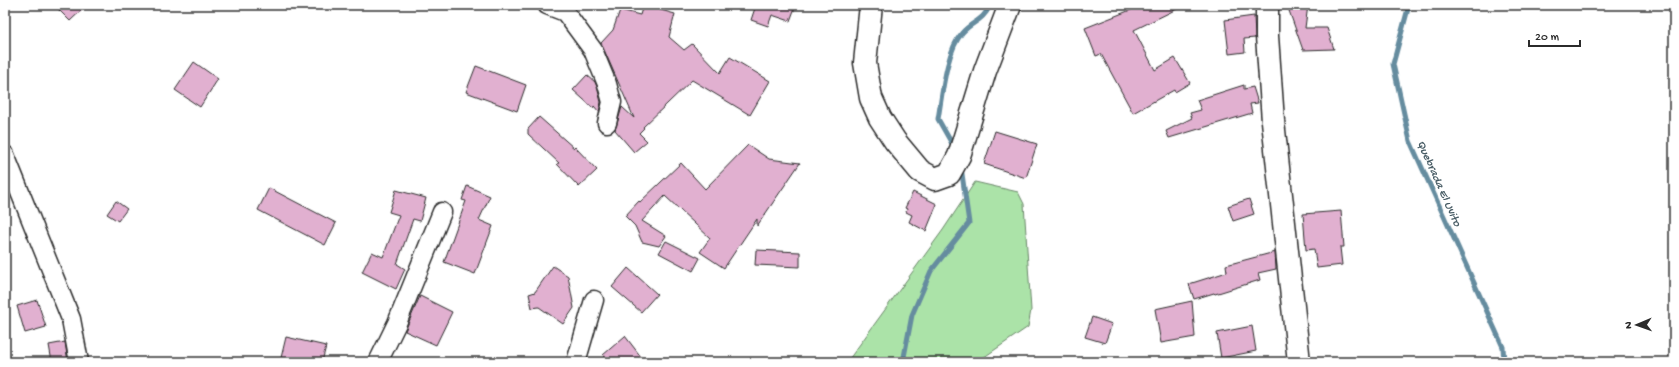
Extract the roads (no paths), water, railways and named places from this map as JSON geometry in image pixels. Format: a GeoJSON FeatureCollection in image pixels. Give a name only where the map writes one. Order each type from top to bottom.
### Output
{"type":"FeatureCollection","features":[{"type":"Feature","properties":{"kind":"street"},"geometry":{"type":"LineString","coordinates":[[546,5],[565,12],[593,50],[607,84],[612,102],[607,123]]}},
{"type":"Feature","properties":{"kind":"street"},"geometry":{"type":"LineString","coordinates":[[871,5],[865,63],[871,98],[880,118],[895,141],[920,171],[935,179],[948,174],[959,156],[985,71],[1010,5]]}},
{"type":"Feature","properties":{"kind":"street"},"geometry":{"type":"LineString","coordinates":[[1267,5],[1267,36],[1273,121],[1299,362]]}},
{"type":"Feature","properties":{"kind":"street"},"geometry":{"type":"LineString","coordinates":[[5,155],[71,320],[79,362]]}},
{"type":"Feature","properties":{"kind":"street"},"geometry":{"type":"LineString","coordinates":[[378,362],[397,323],[442,212]]}},
{"type":"Feature","properties":{"kind":"street"},"geometry":{"type":"LineString","coordinates":[[576,362],[594,300]]}},
{"type":"Feature","properties":{"kind":"waterway"},"geometry":{"type":"LineString","coordinates":[[955,149],[938,119],[948,62],[962,33],[981,18],[990,5]]}},
{"type":"Feature","properties":{"kind":"waterway","name":"Quebrada El Uvito"},"geometry":{"type":"LineString","coordinates":[[1409,5],[1393,64],[1410,141],[1503,347],[1504,362]]}},
{"type":"Feature","properties":{"kind":"waterway"},"geometry":{"type":"LineString","coordinates":[[903,362],[912,315],[931,271],[969,223],[961,167]]}}]}
